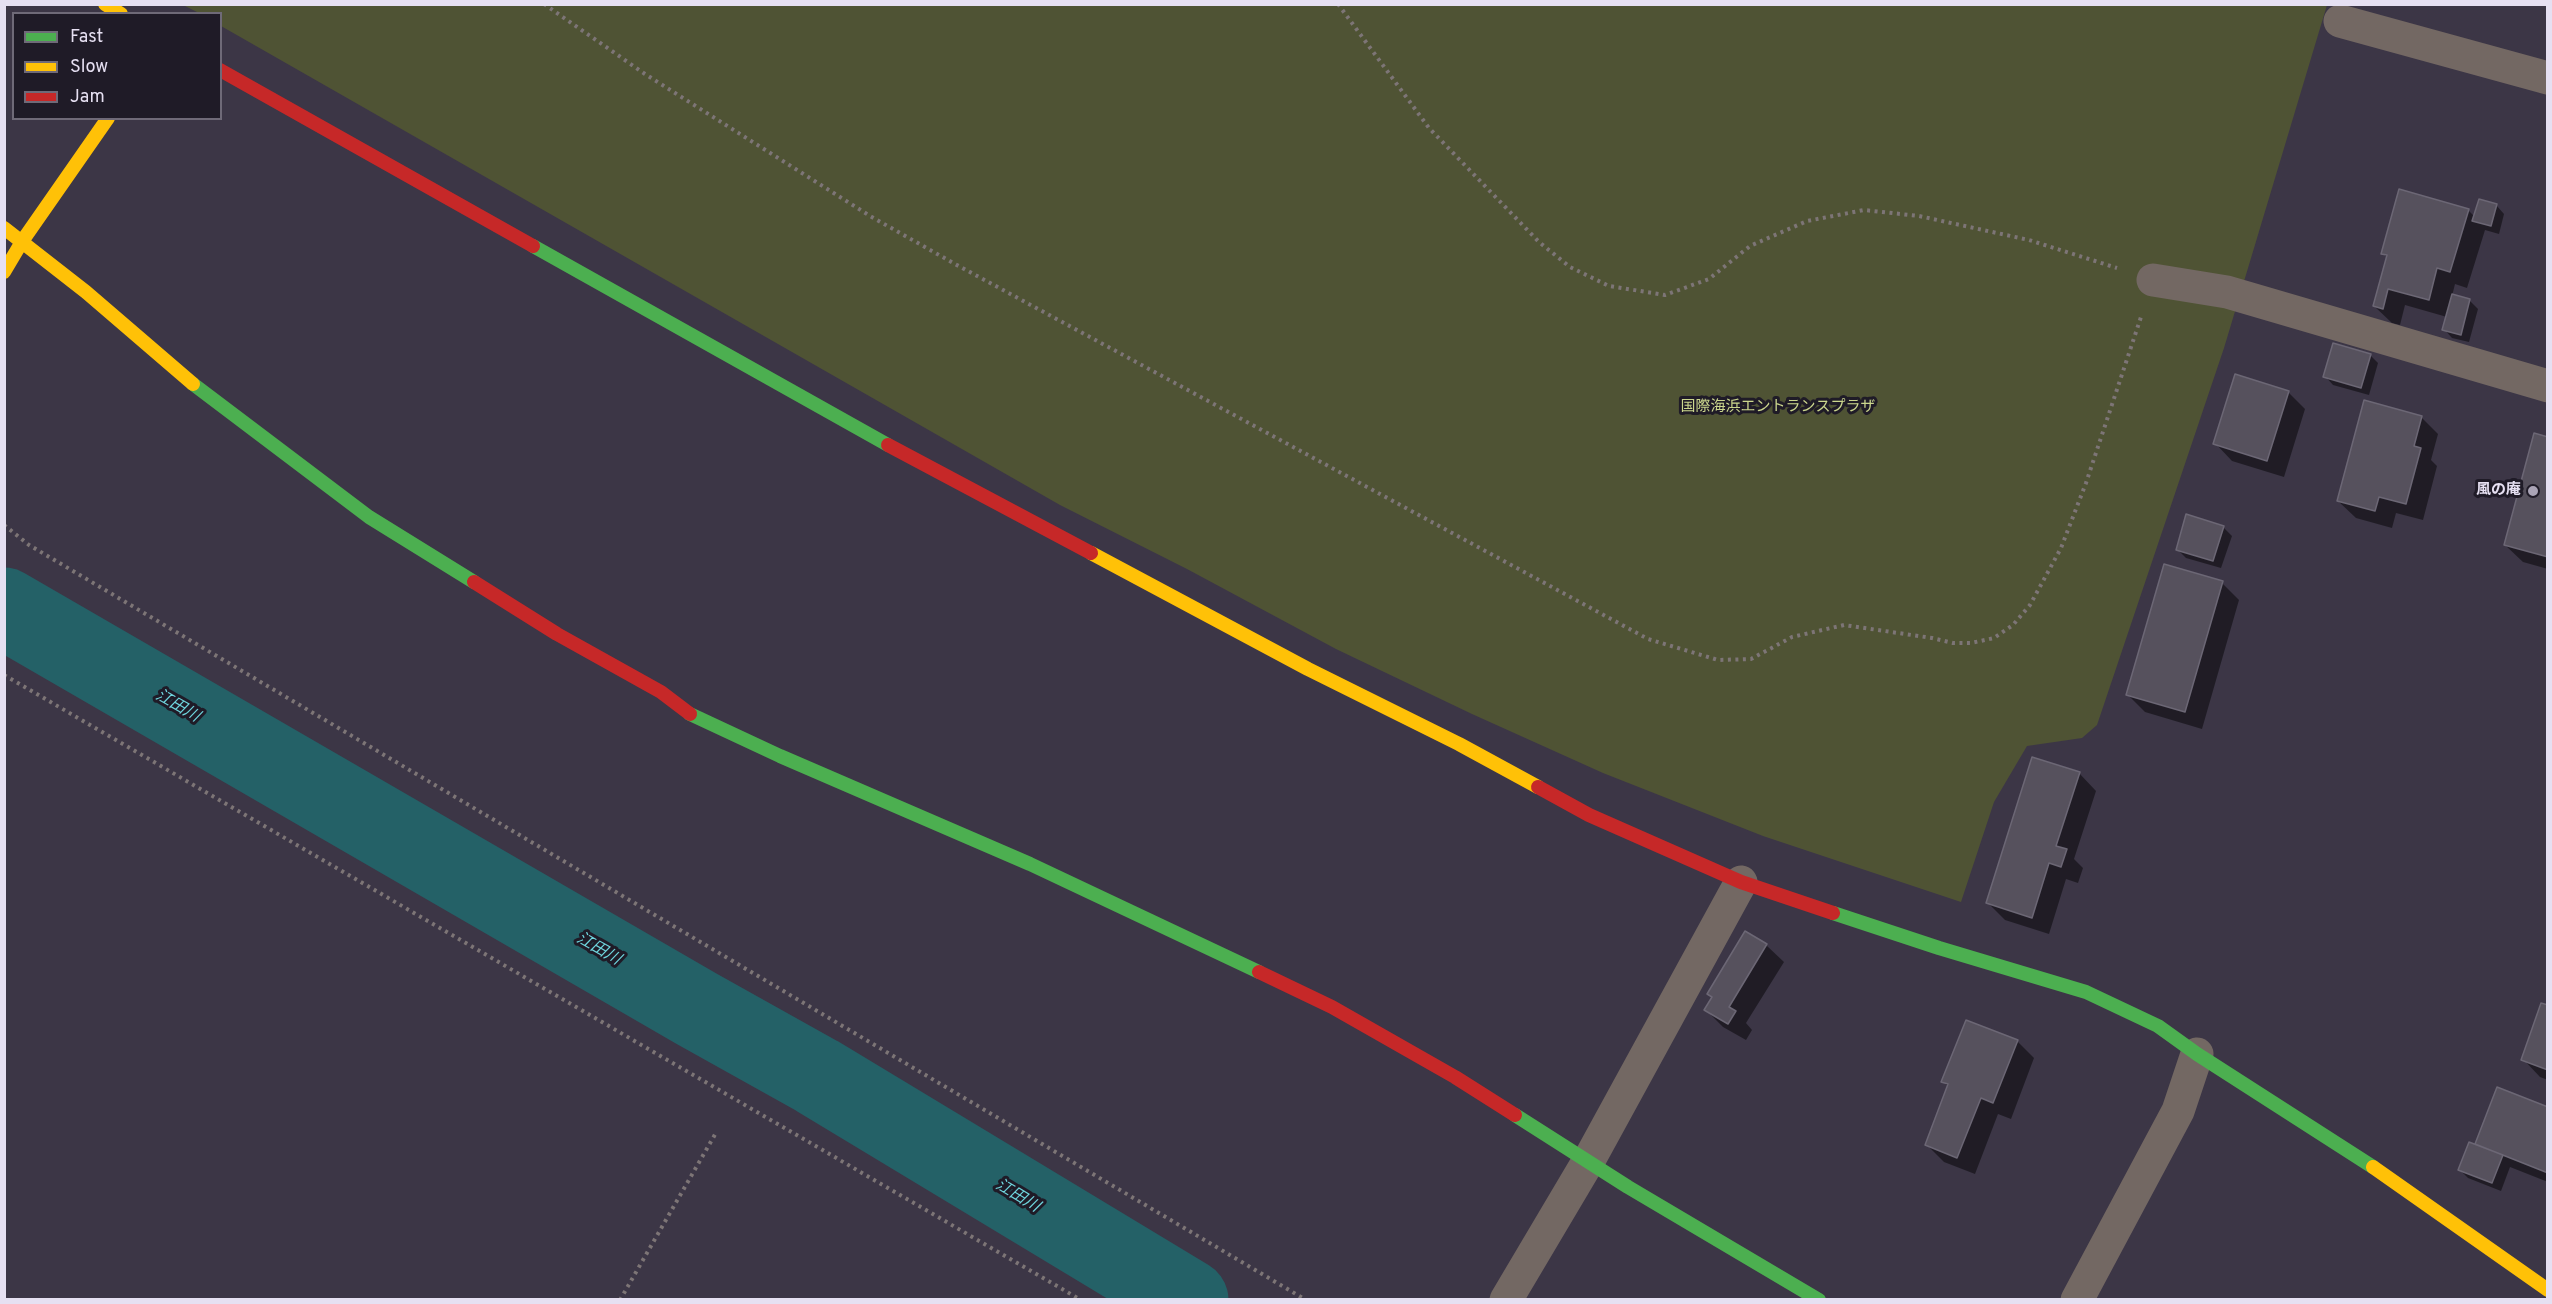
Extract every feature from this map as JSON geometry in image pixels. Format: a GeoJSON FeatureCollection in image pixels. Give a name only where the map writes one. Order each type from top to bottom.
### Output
{"type":"FeatureCollection","features":[{"type":"Feature","properties":{"kind":"street"},"geometry":{"type":"LineString","coordinates":[[105,4],[118,12]]}},
{"type":"Feature","properties":{"kind":"street"},"geometry":{"type":"LineString","coordinates":[[2340,21],[2547,78]]}},
{"type":"Feature","properties":{"kind":"street"},"geometry":{"type":"LineString","coordinates":[[222,71],[852,426],[1308,669],[1459,744],[1589,815],[1741,882],[1939,948],[2086,992],[2158,1026],[2197,1054],[2337,1142],[2547,1290]]}},
{"type":"Feature","properties":{"kind":"street"},"geometry":{"type":"LineString","coordinates":[[4,272],[23,240],[107,120]]}},
{"type":"Feature","properties":{"kind":"street"},"geometry":{"type":"LineString","coordinates":[[4,228],[23,240],[176,371],[369,517],[557,634],[661,692],[687,712],[780,756],[1030,864],[1332,1007],[1455,1077],[1638,1193],[1819,1299]]}},
{"type":"Feature","properties":{"kind":"street"},"geometry":{"type":"LineString","coordinates":[[2153,280],[2227,292],[2547,386]]}},
{"type":"Feature","properties":{"kind":"street"},"geometry":{"type":"LineString","coordinates":[[1506,1299],[1588,1160],[1741,882]]}},
{"type":"Feature","properties":{"kind":"street"},"geometry":{"type":"LineString","coordinates":[[2077,1299],[2178,1111],[2197,1054]]}},
{"type":"Feature","properties":{"kind":"path"},"geometry":{"type":"LineString","coordinates":[[544,4],[645,75],[870,216],[1648,639],[1718,660],[1750,659],[1792,637],[1844,625],[1953,643],[1971,643],[1994,638],[2013,624],[2030,605],[2061,548],[2086,483],[2153,280],[2030,240],[1919,216],[1864,210],[1806,221],[1750,246],[1709,279],[1665,295],[1609,286],[1570,267],[1539,242],[1468,169],[1429,128],[1338,4]]}},
{"type":"Feature","properties":{"kind":"path"},"geometry":{"type":"LineString","coordinates":[[4,525],[40,552],[1306,1299]]}},
{"type":"Feature","properties":{"kind":"path"},"geometry":{"type":"LineString","coordinates":[[4,675],[1081,1299]]}},
{"type":"Feature","properties":{"kind":"path"},"geometry":{"type":"LineString","coordinates":[[620,1299],[717,1131]]}},
{"type":"Feature","properties":{"kind":"green space","name":"国際海浜エントランスプラザ"},"geometry":{"type":"Polygon","coordinates":[[[183,5],[2327,5],[2224,348],[2097,725],[2082,738],[2027,746],[1994,802],[1961,902],[1763,836],[1603,773],[1336,649],[1187,569],[1060,505],[222,27],[222,12],[197,12],[183,5]]]}},
{"type":"Feature","properties":{"kind":"building"},"geometry":{"type":"Polygon","coordinates":[[[2399,189],[2469,209],[2450,272],[2437,268],[2429,300],[2388,289],[2383,309],[2373,306],[2387,255],[2381,254],[2399,189]]]}},
{"type":"Feature","properties":{"kind":"building"},"geometry":{"type":"Polygon","coordinates":[[[2479,199],[2497,204],[2491,226],[2472,221],[2479,199]]]}},
{"type":"Feature","properties":{"kind":"building"},"geometry":{"type":"Polygon","coordinates":[[[2452,294],[2470,299],[2461,335],[2442,330],[2452,294]]]}},
{"type":"Feature","properties":{"kind":"building"},"geometry":{"type":"Polygon","coordinates":[[[2333,343],[2371,354],[2361,388],[2323,377],[2333,343]]]}},
{"type":"Feature","properties":{"kind":"building"},"geometry":{"type":"Polygon","coordinates":[[[2235,374],[2289,391],[2267,461],[2213,444],[2235,374]]]}},
{"type":"Feature","properties":{"kind":"building"},"geometry":{"type":"Polygon","coordinates":[[[2364,400],[2422,416],[2414,446],[2421,448],[2406,504],[2379,497],[2375,511],[2337,501],[2364,400]]]}},
{"type":"Feature","properties":{"kind":"building","name":"風の庵"},"geometry":{"type":"Polygon","coordinates":[[[2534,433],[2548,437],[2548,557],[2504,545],[2534,433]]]}},
{"type":"Feature","properties":{"kind":"building"},"geometry":{"type":"Polygon","coordinates":[[[2186,514],[2224,526],[2213,561],[2176,550],[2186,514]]]}},
{"type":"Feature","properties":{"kind":"building"},"geometry":{"type":"Polygon","coordinates":[[[2164,564],[2223,581],[2185,712],[2126,695],[2164,564]]]}},
{"type":"Feature","properties":{"kind":"building"},"geometry":{"type":"Polygon","coordinates":[[[2032,757],[2080,772],[2056,846],[2067,849],[2061,867],[2049,863],[2032,918],[1986,903],[2032,757]]]}},
{"type":"Feature","properties":{"kind":"building"},"geometry":{"type":"Polygon","coordinates":[[[1745,931],[1767,944],[1729,1007],[1736,1011],[1728,1024],[1704,1010],[1712,997],[1707,994],[1745,931]]]}},
{"type":"Feature","properties":{"kind":"building"},"geometry":{"type":"Polygon","coordinates":[[[2541,1003],[2548,1005],[2548,1070],[2521,1060],[2541,1003]]]}},
{"type":"Feature","properties":{"kind":"building"},"geometry":{"type":"Polygon","coordinates":[[[1966,1020],[2018,1040],[1993,1103],[1981,1098],[1957,1158],[1925,1145],[1948,1084],[1941,1082],[1966,1020]]]}},
{"type":"Feature","properties":{"kind":"building"},"geometry":{"type":"Polygon","coordinates":[[[2497,1087],[2548,1107],[2548,1173],[2475,1144],[2497,1087]]]}},
{"type":"Feature","properties":{"kind":"building"},"geometry":{"type":"Polygon","coordinates":[[[2469,1142],[2503,1155],[2492,1183],[2458,1170],[2469,1142]]]}},
{"type":"Feature","properties":{"kind":"waterway","name":"江田川"},"geometry":{"type":"LineString","coordinates":[[4,608],[697,1009],[817,1076],[1188,1300]]}},
{"type":"Feature","properties":{"kind":"traffic: fast"},"geometry":{"type":"LineString","coordinates":[[533,246],[888,445]]}},
{"type":"Feature","properties":{"kind":"traffic: fast"},"geometry":{"type":"LineString","coordinates":[[193,384],[369,517],[474,582]]}},
{"type":"Feature","properties":{"kind":"traffic: fast"},"geometry":{"type":"LineString","coordinates":[[690,714],[780,756],[1030,864],[1259,972]]}},
{"type":"Feature","properties":{"kind":"traffic: fast"},"geometry":{"type":"LineString","coordinates":[[1833,913],[1939,948],[2086,992],[2158,1026],[2197,1054],[2373,1167]]}},
{"type":"Feature","properties":{"kind":"traffic: fast"},"geometry":{"type":"LineString","coordinates":[[1515,1115],[1628,1187],[1819,1300]]}},
{"type":"Feature","properties":{"kind":"traffic: slow"},"geometry":{"type":"LineString","coordinates":[[105,4],[118,12]]}},
{"type":"Feature","properties":{"kind":"traffic: slow"},"geometry":{"type":"LineString","coordinates":[[4,272],[23,240],[107,120]]}},
{"type":"Feature","properties":{"kind":"traffic: slow"},"geometry":{"type":"LineString","coordinates":[[4,228],[86,292],[193,384]]}},
{"type":"Feature","properties":{"kind":"traffic: slow"},"geometry":{"type":"LineString","coordinates":[[1091,553],[1308,669],[1459,744],[1538,787]]}},
{"type":"Feature","properties":{"kind":"traffic: slow"},"geometry":{"type":"LineString","coordinates":[[2373,1167],[2548,1290]]}},
{"type":"Feature","properties":{"kind":"traffic: jam"},"geometry":{"type":"LineString","coordinates":[[222,71],[533,246]]}},
{"type":"Feature","properties":{"kind":"traffic: jam"},"geometry":{"type":"LineString","coordinates":[[888,445],[1091,553]]}},
{"type":"Feature","properties":{"kind":"traffic: jam"},"geometry":{"type":"LineString","coordinates":[[474,582],[557,634],[661,692],[690,714]]}},
{"type":"Feature","properties":{"kind":"traffic: jam"},"geometry":{"type":"LineString","coordinates":[[1538,787],[1589,815],[1741,882],[1833,913]]}},
{"type":"Feature","properties":{"kind":"traffic: jam"},"geometry":{"type":"LineString","coordinates":[[1259,972],[1332,1007],[1455,1077],[1515,1115]]}},
{"type":"Feature","properties":{"kind":"place","name":"風の庵"},"geometry":{"type":"Point","coordinates":[2533,491]}}]}
